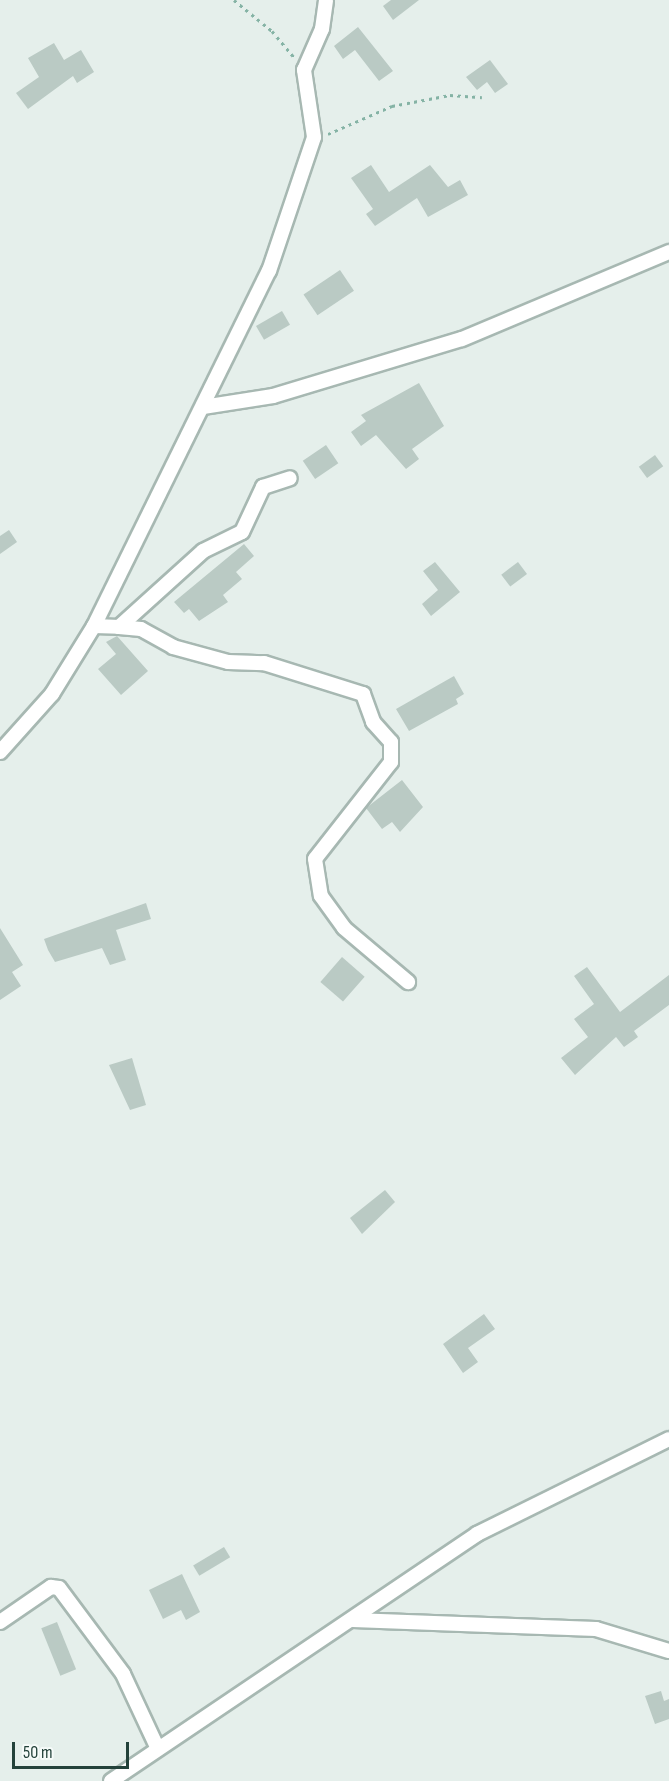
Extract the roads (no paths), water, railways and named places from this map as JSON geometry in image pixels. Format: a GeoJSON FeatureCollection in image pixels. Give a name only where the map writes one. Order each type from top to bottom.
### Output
{"type":"FeatureCollection","features":[{"type":"Feature","properties":{"kind":"street"},"geometry":{"type":"LineString","coordinates":[[0,752],[52,694],[94,626],[269,271],[314,137],[304,70],[322,29],[326,0]]}},
{"type":"Feature","properties":{"kind":"street"},"geometry":{"type":"LineString","coordinates":[[202,406],[273,396],[462,339],[669,252]]}},
{"type":"Feature","properties":{"kind":"street"},"geometry":{"type":"LineString","coordinates":[[119,627],[203,551],[242,532],[263,487],[290,478]]}},
{"type":"Feature","properties":{"kind":"street"},"geometry":{"type":"LineString","coordinates":[[94,626],[141,629],[173,647],[228,662],[264,663],[363,694],[373,722],[391,742],[391,762],[315,859],[321,896],[344,928],[408,982]]}},
{"type":"Feature","properties":{"kind":"street"},"geometry":{"type":"LineString","coordinates":[[111,1781],[158,1747],[353,1620],[477,1534],[669,1439]]}},
{"type":"Feature","properties":{"kind":"street"},"geometry":{"type":"LineString","coordinates":[[655,1447],[669,1449]]}},
{"type":"Feature","properties":{"kind":"street"},"geometry":{"type":"LineString","coordinates":[[0,1622],[51,1587],[59,1588],[123,1674],[158,1747]]}},
{"type":"Feature","properties":{"kind":"street"},"geometry":{"type":"LineString","coordinates":[[353,1620],[596,1629],[669,1651]]}}]}
